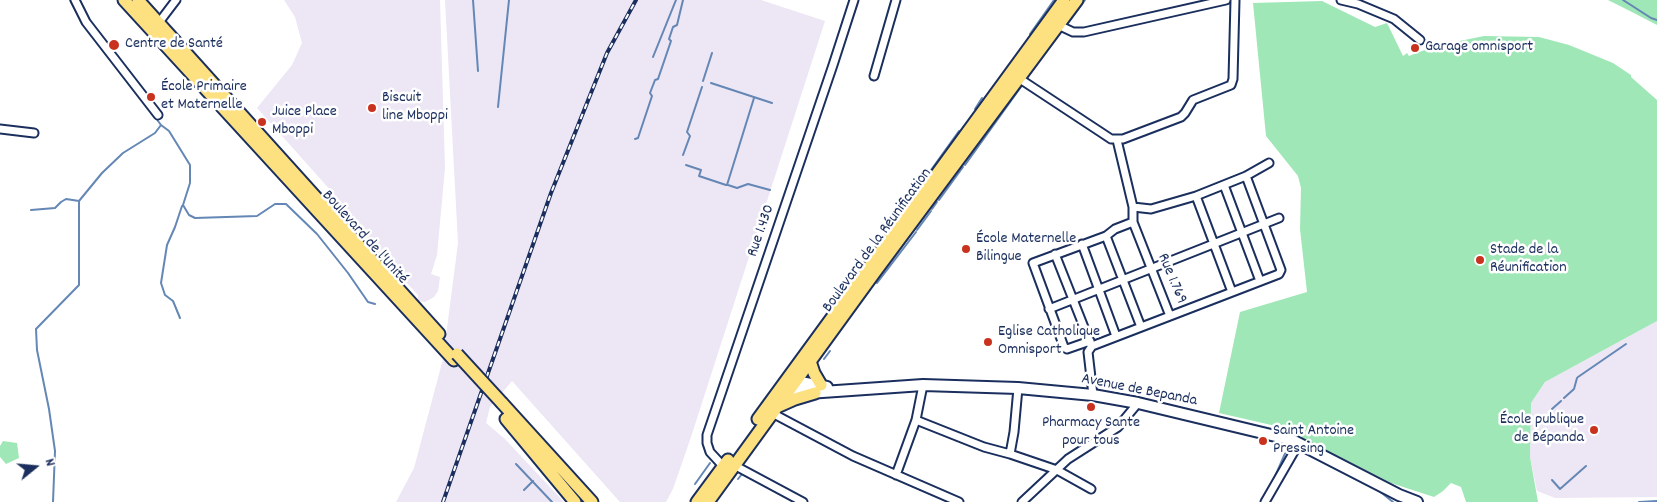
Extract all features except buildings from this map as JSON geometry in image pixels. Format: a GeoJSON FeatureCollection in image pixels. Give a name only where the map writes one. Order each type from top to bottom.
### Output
{"type":"FeatureCollection","features":[{"type":"Feature","properties":{"kind":"main road","name":"Boulevard de l'Unité"},"geometry":{"type":"LineString","coordinates":[[124,0],[156,27],[500,406],[575,502]]}},
{"type":"Feature","properties":{"kind":"main road","name":"Boulevard de l'Unité"},"geometry":{"type":"LineString","coordinates":[[138,0],[156,27]]}},
{"type":"Feature","properties":{"kind":"main road"},"geometry":{"type":"LineString","coordinates":[[1054,23],[1064,0]]}},
{"type":"Feature","properties":{"kind":"main road","name":"Boulevard de la Réunification"},"geometry":{"type":"LineString","coordinates":[[708,502],[728,464],[774,411],[789,382],[810,361],[1054,23],[1077,0]]}},
{"type":"Feature","properties":{"kind":"main road"},"geometry":{"type":"LineString","coordinates":[[697,502],[728,464],[1015,76]]}},
{"type":"Feature","properties":{"kind":"main road"},"geometry":{"type":"LineString","coordinates":[[774,411],[818,389],[810,361]]}},
{"type":"Feature","properties":{"kind":"main road","name":"Avenue de Bepanda"},"geometry":{"type":"LineString","coordinates":[[789,382],[803,392],[818,389],[837,391],[923,385],[1018,388],[1092,395],[1138,403],[1269,434],[1299,444],[1400,499],[1418,502]]}},
{"type":"Feature","properties":{"kind":"main road"},"geometry":{"type":"LineString","coordinates":[[500,406],[592,502]]}},
{"type":"Feature","properties":{"kind":"street"},"geometry":{"type":"LineString","coordinates":[[75,0],[86,22],[158,115]]}},
{"type":"Feature","properties":{"kind":"street"},"geometry":{"type":"LineString","coordinates":[[156,27],[176,0]]}},
{"type":"Feature","properties":{"kind":"street","name":"Rue 1.430"},"geometry":{"type":"LineString","coordinates":[[728,464],[710,452],[707,436],[854,0]]}},
{"type":"Feature","properties":{"kind":"street"},"geometry":{"type":"LineString","coordinates":[[874,76],[896,0]]}},
{"type":"Feature","properties":{"kind":"street"},"geometry":{"type":"LineString","coordinates":[[1054,23],[1073,32],[1084,32],[1226,0]]}},
{"type":"Feature","properties":{"kind":"street"},"geometry":{"type":"LineString","coordinates":[[1015,76],[1102,133],[1118,140],[1181,117],[1185,114],[1193,100],[1231,85],[1233,79],[1235,0]]}},
{"type":"Feature","properties":{"kind":"street"},"geometry":{"type":"LineString","coordinates":[[1341,0],[1358,4],[1394,19],[1420,40]]}},
{"type":"Feature","properties":{"kind":"street"},"geometry":{"type":"LineString","coordinates":[[0,129],[13,132],[34,132]]}},
{"type":"Feature","properties":{"kind":"street","name":"Rue 1.769"},"geometry":{"type":"LineString","coordinates":[[1118,140],[1133,207],[1133,222],[1170,316],[1279,274],[1281,270],[1264,224]]}},
{"type":"Feature","properties":{"kind":"street"},"geometry":{"type":"LineString","coordinates":[[1133,207],[1151,209],[1196,196],[1246,176],[1269,163]]}},
{"type":"Feature","properties":{"kind":"street"},"geometry":{"type":"LineString","coordinates":[[1246,176],[1264,224]]}},
{"type":"Feature","properties":{"kind":"street"},"geometry":{"type":"LineString","coordinates":[[1224,185],[1260,281]]}},
{"type":"Feature","properties":{"kind":"street"},"geometry":{"type":"LineString","coordinates":[[1196,196],[1232,292]]}},
{"type":"Feature","properties":{"kind":"street"},"geometry":{"type":"LineString","coordinates":[[1048,309],[1279,218]]}},
{"type":"Feature","properties":{"kind":"street"},"geometry":{"type":"LineString","coordinates":[[1133,222],[1115,229],[1106,236],[1035,261],[1032,265],[1048,309],[1065,349],[1116,336],[1170,316]]}},
{"type":"Feature","properties":{"kind":"street"},"geometry":{"type":"LineString","coordinates":[[1106,236],[1141,327]]}},
{"type":"Feature","properties":{"kind":"street"},"geometry":{"type":"LineString","coordinates":[[1082,244],[1116,336]]}},
{"type":"Feature","properties":{"kind":"street"},"geometry":{"type":"LineString","coordinates":[[1055,254],[1091,343],[1088,352],[1092,395]]}},
{"type":"Feature","properties":{"kind":"street"},"geometry":{"type":"LineString","coordinates":[[896,475],[916,420],[923,385]]}},
{"type":"Feature","properties":{"kind":"street"},"geometry":{"type":"LineString","coordinates":[[1010,454],[1018,388]]}},
{"type":"Feature","properties":{"kind":"street"},"geometry":{"type":"LineString","coordinates":[[1022,502],[1074,454],[1118,427],[1138,403]]}},
{"type":"Feature","properties":{"kind":"street"},"geometry":{"type":"LineString","coordinates":[[774,411],[836,448],[959,502]]}},
{"type":"Feature","properties":{"kind":"street"},"geometry":{"type":"LineString","coordinates":[[916,420],[975,444],[1057,470],[1091,489]]}},
{"type":"Feature","properties":{"kind":"street"},"geometry":{"type":"LineString","coordinates":[[1265,502],[1299,444]]}},
{"type":"Feature","properties":{"kind":"street"},"geometry":{"type":"LineString","coordinates":[[728,464],[804,502]]}},
{"type":"Feature","properties":{"kind":"shaded area"},"geometry":{"type":"Polygon","coordinates":[[[284,0],[440,0],[445,168],[437,255],[431,274],[440,277],[438,291],[434,297],[425,302],[418,301],[418,295],[360,233],[348,215],[349,211],[257,108],[292,65],[302,43],[295,17],[284,0]]]}},
{"type":"Feature","properties":{"kind":"shaded area"},"geometry":{"type":"Polygon","coordinates":[[[445,0],[761,0],[825,21],[691,437],[673,489],[666,502],[620,502],[512,381],[490,407],[486,423],[505,439],[564,502],[396,502],[414,468],[443,359],[458,243],[445,0]]]}},
{"type":"Feature","properties":{"kind":"shaded area","name":"École publique de Bépanda"},"geometry":{"type":"Polygon","coordinates":[[[1657,321],[1657,497],[1555,498],[1537,491],[1530,457],[1531,403],[1545,382],[1657,321]]]}},
{"type":"Feature","properties":{"kind":"green space"},"geometry":{"type":"Polygon","coordinates":[[[1608,0],[1657,0],[1657,25],[1628,10],[1608,0]]]}},
{"type":"Feature","properties":{"kind":"green space","name":"Stade de la Réunification"},"geometry":{"type":"Polygon","coordinates":[[[1322,1],[1375,27],[1387,23],[1403,56],[1407,53],[1409,56],[1435,46],[1484,36],[1539,37],[1569,45],[1613,63],[1631,75],[1657,100],[1657,321],[1545,382],[1531,403],[1530,457],[1538,502],[1466,502],[1461,487],[1451,483],[1434,497],[1391,483],[1280,427],[1219,413],[1240,312],[1307,292],[1300,229],[1301,188],[1298,176],[1266,136],[1253,3],[1322,1]]]}},
{"type":"Feature","properties":{"kind":"green space"},"geometry":{"type":"Polygon","coordinates":[[[3,441],[17,443],[19,458],[6,464],[0,457],[0,446],[3,441]]]}},
{"type":"Feature","properties":{"kind":"waterway"},"geometry":{"type":"LineString","coordinates":[[70,0],[77,12]]}},
{"type":"Feature","properties":{"kind":"waterway"},"geometry":{"type":"LineString","coordinates":[[164,9],[171,0]]}},
{"type":"Feature","properties":{"kind":"waterway"},"geometry":{"type":"LineString","coordinates":[[473,0],[478,71]]}},
{"type":"Feature","properties":{"kind":"waterway"},"geometry":{"type":"LineString","coordinates":[[498,107],[509,0]]}},
{"type":"Feature","properties":{"kind":"waterway"},"geometry":{"type":"LineString","coordinates":[[653,57],[676,0]]}},
{"type":"Feature","properties":{"kind":"waterway"},"geometry":{"type":"LineString","coordinates":[[635,139],[638,138],[652,96],[650,93],[655,80],[658,79],[671,41],[669,39],[673,27],[677,25],[683,0]]}},
{"type":"Feature","properties":{"kind":"waterway"},"geometry":{"type":"LineString","coordinates":[[1047,10],[1054,0]]}},
{"type":"Feature","properties":{"kind":"waterway"},"geometry":{"type":"LineString","coordinates":[[1068,23],[1085,0]]}},
{"type":"Feature","properties":{"kind":"waterway"},"geometry":{"type":"LineString","coordinates":[[1623,0],[1657,20]]}},
{"type":"Feature","properties":{"kind":"waterway"},"geometry":{"type":"LineString","coordinates":[[1030,34],[1047,10]]}},
{"type":"Feature","properties":{"kind":"waterway"},"geometry":{"type":"LineString","coordinates":[[1025,80],[1062,30]]}},
{"type":"Feature","properties":{"kind":"waterway"},"geometry":{"type":"LineString","coordinates":[[703,81],[712,53]]}},
{"type":"Feature","properties":{"kind":"waterway"},"geometry":{"type":"LineString","coordinates":[[711,83],[772,103]]}},
{"type":"Feature","properties":{"kind":"waterway"},"geometry":{"type":"LineString","coordinates":[[965,165],[1023,84]]}},
{"type":"Feature","properties":{"kind":"waterway"},"geometry":{"type":"LineString","coordinates":[[683,155],[690,136],[687,132],[702,87]]}},
{"type":"Feature","properties":{"kind":"waterway"},"geometry":{"type":"LineString","coordinates":[[727,185],[754,98]]}},
{"type":"Feature","properties":{"kind":"waterway"},"geometry":{"type":"LineString","coordinates":[[975,109],[982,98]]}},
{"type":"Feature","properties":{"kind":"waterway"},"geometry":{"type":"LineString","coordinates":[[144,102],[161,125],[169,131],[190,165],[190,183],[183,205],[189,215],[195,218],[257,216],[275,204],[286,204],[317,234],[368,302],[375,304]]}},
{"type":"Feature","properties":{"kind":"waterway"},"geometry":{"type":"LineString","coordinates":[[53,502],[55,451],[37,350],[36,329],[79,285],[79,201],[102,173],[123,153],[155,133],[161,125]]}},
{"type":"Feature","properties":{"kind":"waterway"},"geometry":{"type":"LineString","coordinates":[[903,209],[959,131]]}},
{"type":"Feature","properties":{"kind":"waterway"},"geometry":{"type":"LineString","coordinates":[[686,165],[701,170],[699,176],[726,185]]}},
{"type":"Feature","properties":{"kind":"waterway"},"geometry":{"type":"LineString","coordinates":[[939,200],[963,167]]}},
{"type":"Feature","properties":{"kind":"waterway"},"geometry":{"type":"LineString","coordinates":[[728,185],[737,188],[748,184],[770,190]]}},
{"type":"Feature","properties":{"kind":"waterway"},"geometry":{"type":"LineString","coordinates":[[31,210],[55,208],[66,199],[79,201]]}},
{"type":"Feature","properties":{"kind":"waterway"},"geometry":{"type":"LineString","coordinates":[[932,209],[937,202]]}},
{"type":"Feature","properties":{"kind":"waterway"},"geometry":{"type":"LineString","coordinates":[[180,318],[173,301],[165,295],[161,283],[167,245],[182,206]]}},
{"type":"Feature","properties":{"kind":"waterway"},"geometry":{"type":"LineString","coordinates":[[852,279],[902,211]]}},
{"type":"Feature","properties":{"kind":"waterway"},"geometry":{"type":"LineString","coordinates":[[917,230],[931,211]]}},
{"type":"Feature","properties":{"kind":"waterway"},"geometry":{"type":"LineString","coordinates":[[877,283],[916,232]]}},
{"type":"Feature","properties":{"kind":"waterway"},"geometry":{"type":"LineString","coordinates":[[1578,377],[1626,344]]}},
{"type":"Feature","properties":{"kind":"waterway"},"geometry":{"type":"LineString","coordinates":[[824,359],[830,351]]}},
{"type":"Feature","properties":{"kind":"waterway"},"geometry":{"type":"LineString","coordinates":[[1564,398],[1574,389],[1577,378]]}},
{"type":"Feature","properties":{"kind":"waterway"},"geometry":{"type":"LineString","coordinates":[[1552,409],[1561,401]]}},
{"type":"Feature","properties":{"kind":"waterway"},"geometry":{"type":"LineString","coordinates":[[1273,481],[1287,449],[1284,442]]}},
{"type":"Feature","properties":{"kind":"waterway"},"geometry":{"type":"LineString","coordinates":[[695,484],[710,463]]}},
{"type":"Feature","properties":{"kind":"waterway"},"geometry":{"type":"LineString","coordinates":[[516,464],[552,502]]}},
{"type":"Feature","properties":{"kind":"waterway"},"geometry":{"type":"LineString","coordinates":[[1552,480],[1560,489],[1586,466]]}},
{"type":"Feature","properties":{"kind":"waterway"},"geometry":{"type":"LineString","coordinates":[[738,479],[742,474]]}},
{"type":"Feature","properties":{"kind":"waterway"},"geometry":{"type":"LineString","coordinates":[[524,490],[533,481]]}},
{"type":"Feature","properties":{"kind":"waterway"},"geometry":{"type":"LineString","coordinates":[[1378,490],[1393,502]]}},
{"type":"Feature","properties":{"kind":"waterway"},"geometry":{"type":"LineString","coordinates":[[1639,502],[1657,501]]}},
{"type":"Feature","properties":{"kind":"railway"},"geometry":{"type":"LineString","coordinates":[[443,502],[551,193],[607,53],[636,0]]}},
{"type":"Feature","properties":{"kind":"place","name":"Centre de Santé"},"geometry":{"type":"Point","coordinates":[114,45]}},
{"type":"Feature","properties":{"kind":"place","name":"Garage omnisport"},"geometry":{"type":"Point","coordinates":[1415,48]}},
{"type":"Feature","properties":{"kind":"place","name":"École Primaire et Maternelle"},"geometry":{"type":"Point","coordinates":[151,97]}},
{"type":"Feature","properties":{"kind":"place","name":"Biscuit line Mboppi"},"geometry":{"type":"Point","coordinates":[372,108]}},
{"type":"Feature","properties":{"kind":"place","name":"Juice Place Mboppi"},"geometry":{"type":"Point","coordinates":[262,122]}},
{"type":"Feature","properties":{"kind":"place","name":"École Maternelle Bilingue"},"geometry":{"type":"Point","coordinates":[966,249]}},
{"type":"Feature","properties":{"kind":"place","name":"Stade de la Réunification"},"geometry":{"type":"Point","coordinates":[1480,260]}},
{"type":"Feature","properties":{"kind":"place","name":"Eglise Catholique Omnisport"},"geometry":{"type":"Point","coordinates":[988,342]}},
{"type":"Feature","properties":{"kind":"place","name":"Pharmacy Sante pour tous"},"geometry":{"type":"Point","coordinates":[1091,407]}},
{"type":"Feature","properties":{"kind":"place","name":"École publique de Bépanda"},"geometry":{"type":"Point","coordinates":[1594,430]}},
{"type":"Feature","properties":{"kind":"place","name":"Saint Antoine Pressing"},"geometry":{"type":"Point","coordinates":[1263,441]}}]}
